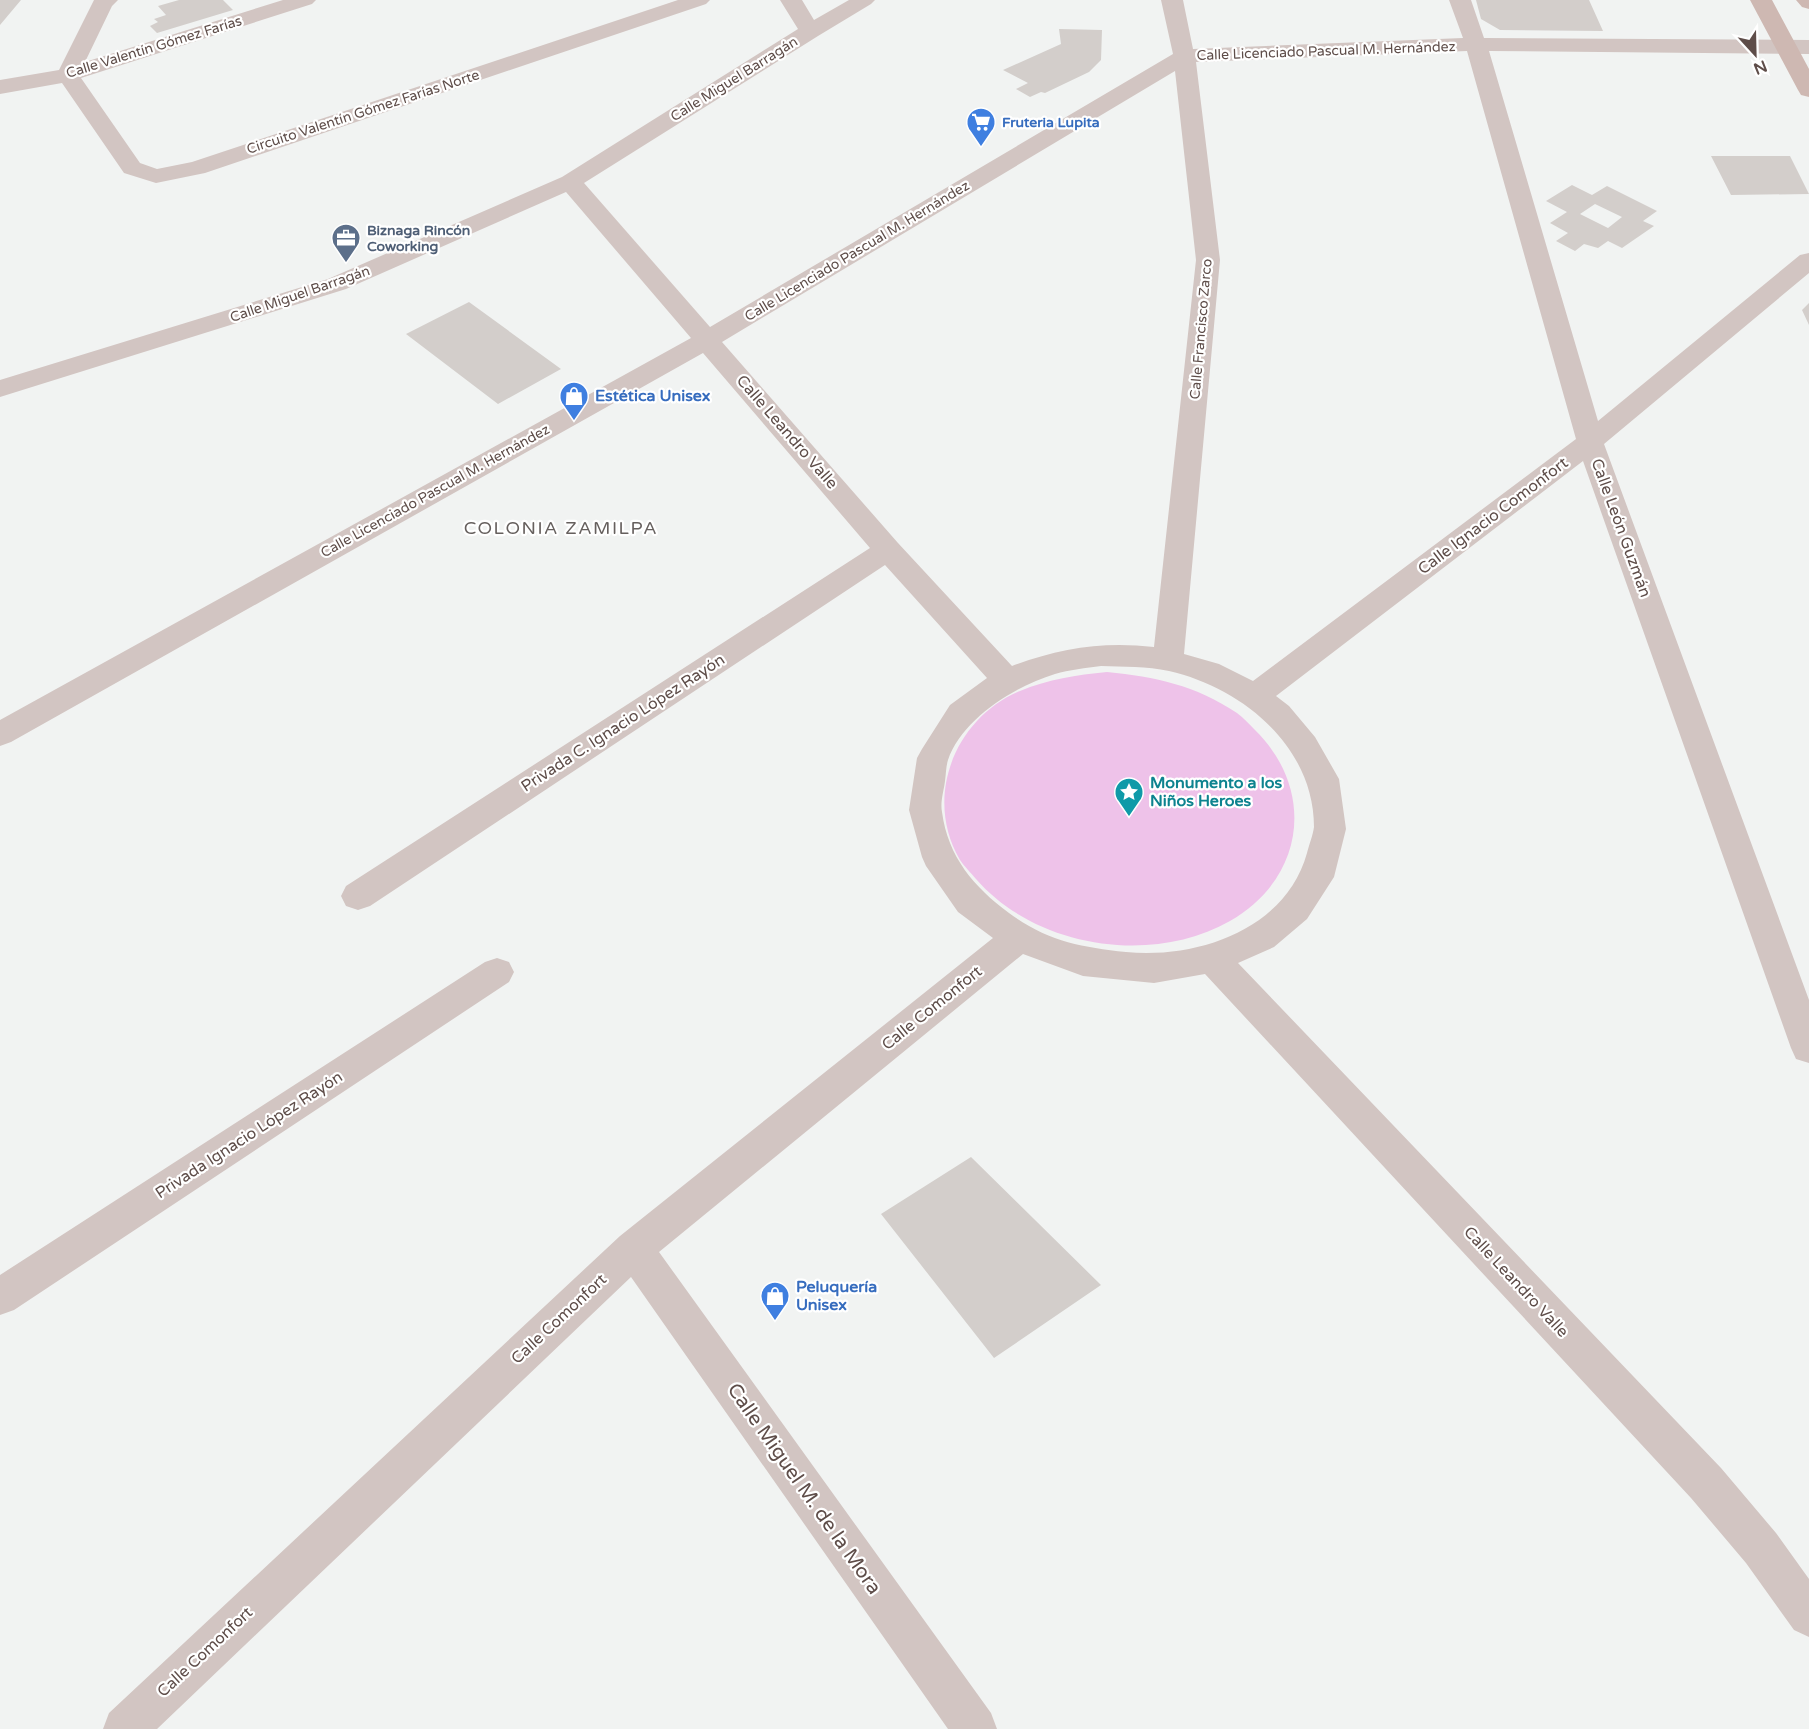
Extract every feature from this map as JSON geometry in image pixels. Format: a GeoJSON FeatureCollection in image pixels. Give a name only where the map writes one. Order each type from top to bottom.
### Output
{"type":"FeatureCollection","features":[{"type":"Feature","properties":{"kind":"main road"},"geometry":{"type":"LineString","coordinates":[[1761,0],[1798,48],[1809,90]]}},
{"type":"Feature","properties":{"kind":"street"},"geometry":{"type":"LineString","coordinates":[[68,75],[106,0]]}},
{"type":"Feature","properties":{"kind":"street","name":"Calle Valentín Gómez Farías"},"geometry":{"type":"LineString","coordinates":[[0,87],[68,75],[305,0]]}},
{"type":"Feature","properties":{"kind":"street","name":"Circuito Valentín Gómez Farías Norte"},"geometry":{"type":"LineString","coordinates":[[68,75],[132,168],[156,176],[197,168],[699,0]]}},
{"type":"Feature","properties":{"kind":"street"},"geometry":{"type":"LineString","coordinates":[[791,0],[810,31]]}},
{"type":"Feature","properties":{"kind":"street","name":"Calle Miguel Barragán"},"geometry":{"type":"LineString","coordinates":[[0,389],[337,284],[570,182],[810,31],[864,0]]}},
{"type":"Feature","properties":{"kind":"street","name":"Calle Francisco Zarco"},"geometry":{"type":"LineString","coordinates":[[1168,660],[1209,260],[1184,56],[1172,0]]}},
{"type":"Feature","properties":{"kind":"street","name":"Calle León Guzmán"},"geometry":{"type":"LineString","coordinates":[[1460,0],[1476,44],[1590,442],[1809,1048]]}},
{"type":"Feature","properties":{"kind":"street","name":"Calle Licenciado Pascual M. Hernández"},"geometry":{"type":"LineString","coordinates":[[0,734],[707,340],[1184,56],[1476,44],[1798,48]]}},
{"type":"Feature","properties":{"kind":"street","name":"Calle Leandro Valle"},"geometry":{"type":"LineString","coordinates":[[570,182],[888,549],[1006,680]]}},
{"type":"Feature","properties":{"kind":"street","name":"Calle Ignacio Comonfort"},"geometry":{"type":"LineString","coordinates":[[1255,696],[1590,442],[1809,261]]}},
{"type":"Feature","properties":{"kind":"street","name":"Privada C. Ignacio López Rayón"},"geometry":{"type":"LineString","coordinates":[[358,896],[888,549]]}},
{"type":"Feature","properties":{"kind":"street"},"geometry":{"type":"LineString","coordinates":[[1101,655],[1168,660],[1208,672],[1255,696],[1278,714],[1304,745],[1323,779],[1330,829],[1317,877],[1295,909],[1262,937],[1212,959],[1154,969],[1083,962],[1018,938],[970,902],[938,857],[925,810],[933,758],[961,713],[1006,680],[1052,663],[1101,655]]}},
{"type":"Feature","properties":{"kind":"street","name":"Calle Comonfort"},"geometry":{"type":"LineString","coordinates":[[125,1729],[634,1249],[1018,938]]}},
{"type":"Feature","properties":{"kind":"street","name":"Calle Leandro Valle"},"geometry":{"type":"LineString","coordinates":[[1212,959],[1706,1483],[1761,1548],[1809,1615]]}},
{"type":"Feature","properties":{"kind":"street","name":"Privada Ignacio López Rayón"},"geometry":{"type":"LineString","coordinates":[[0,1298],[497,972]]}},
{"type":"Feature","properties":{"kind":"street","name":"Calle Miguel M. de la Mora"},"geometry":{"type":"LineString","coordinates":[[634,1249],[975,1729]]}},
{"type":"Feature","properties":{"kind":"shaded area"},"geometry":{"type":"Polygon","coordinates":[[[1107,672],[1175,684],[1221,703],[1240,715],[1255,730],[1275,754],[1287,779],[1294,805],[1294,832],[1287,857],[1274,881],[1255,903],[1230,921],[1199,935],[1165,943],[1130,945],[1096,942],[1061,934],[1029,921],[1001,902],[976,879],[960,860],[949,836],[945,811],[946,786],[952,762],[963,740],[978,720],[997,703],[1041,683],[1107,672]]]}},
{"type":"Feature","properties":{"kind":"building"},"geometry":{"type":"Polygon","coordinates":[[[0,0],[21,0],[0,25],[0,0]]]}},
{"type":"Feature","properties":{"kind":"building"},"geometry":{"type":"Polygon","coordinates":[[[179,0],[223,0],[233,10],[157,33],[150,26],[158,22],[154,19],[166,15],[158,6],[179,0]]]}},
{"type":"Feature","properties":{"kind":"building"},"geometry":{"type":"Polygon","coordinates":[[[1476,0],[1589,0],[1603,31],[1500,30],[1481,19],[1476,0]]]}},
{"type":"Feature","properties":{"kind":"building"},"geometry":{"type":"Polygon","coordinates":[[[1059,29],[1102,30],[1101,60],[1089,72],[1045,93],[1041,92],[1030,97],[1016,89],[1028,83],[1003,70],[1061,44],[1059,29]]]}},
{"type":"Feature","properties":{"kind":"building"},"geometry":{"type":"Polygon","coordinates":[[[1711,156],[1790,156],[1809,194],[1731,195],[1711,156]]]}},
{"type":"Feature","properties":{"kind":"building"},"geometry":{"type":"Polygon","coordinates":[[[1572,185],[1592,195],[1607,186],[1657,211],[1643,221],[1654,226],[1622,248],[1608,241],[1598,248],[1584,244],[1575,251],[1556,241],[1568,233],[1550,223],[1567,212],[1546,201],[1572,185]],[[1595,204],[1580,214],[1608,228],[1622,217],[1595,204]]]}},
{"type":"Feature","properties":{"kind":"building"},"geometry":{"type":"Polygon","coordinates":[[[469,302],[561,369],[498,404],[406,334],[469,302]]]}},
{"type":"Feature","properties":{"kind":"building"},"geometry":{"type":"Polygon","coordinates":[[[1809,303],[1809,325],[1802,310],[1809,303]]]}},
{"type":"Feature","properties":{"kind":"building"},"geometry":{"type":"Polygon","coordinates":[[[971,1157],[1101,1285],[994,1358],[881,1214],[971,1157]]]}},
{"type":"Feature","properties":{"kind":"place","name":"Fruteria Lupita"},"geometry":{"type":"Point","coordinates":[981,148]}},
{"type":"Feature","properties":{"kind":"place","name":"Biznaga Rincón Coworking"},"geometry":{"type":"Point","coordinates":[346,264]}},
{"type":"Feature","properties":{"kind":"place","name":"Estética Unisex"},"geometry":{"type":"Point","coordinates":[574,422]}},
{"type":"Feature","properties":{"kind":"place","name":"Monumento a los Niños Heroes"},"geometry":{"type":"Point","coordinates":[1129,818]}},
{"type":"Feature","properties":{"kind":"place","name":"Peluquería Unisex"},"geometry":{"type":"Point","coordinates":[775,1322]}},
{"type":"Feature","properties":{"kind":"district","name":"COLONIA ZAMILPA"},"geometry":{"type":"Point","coordinates":[561,528]}}]}
